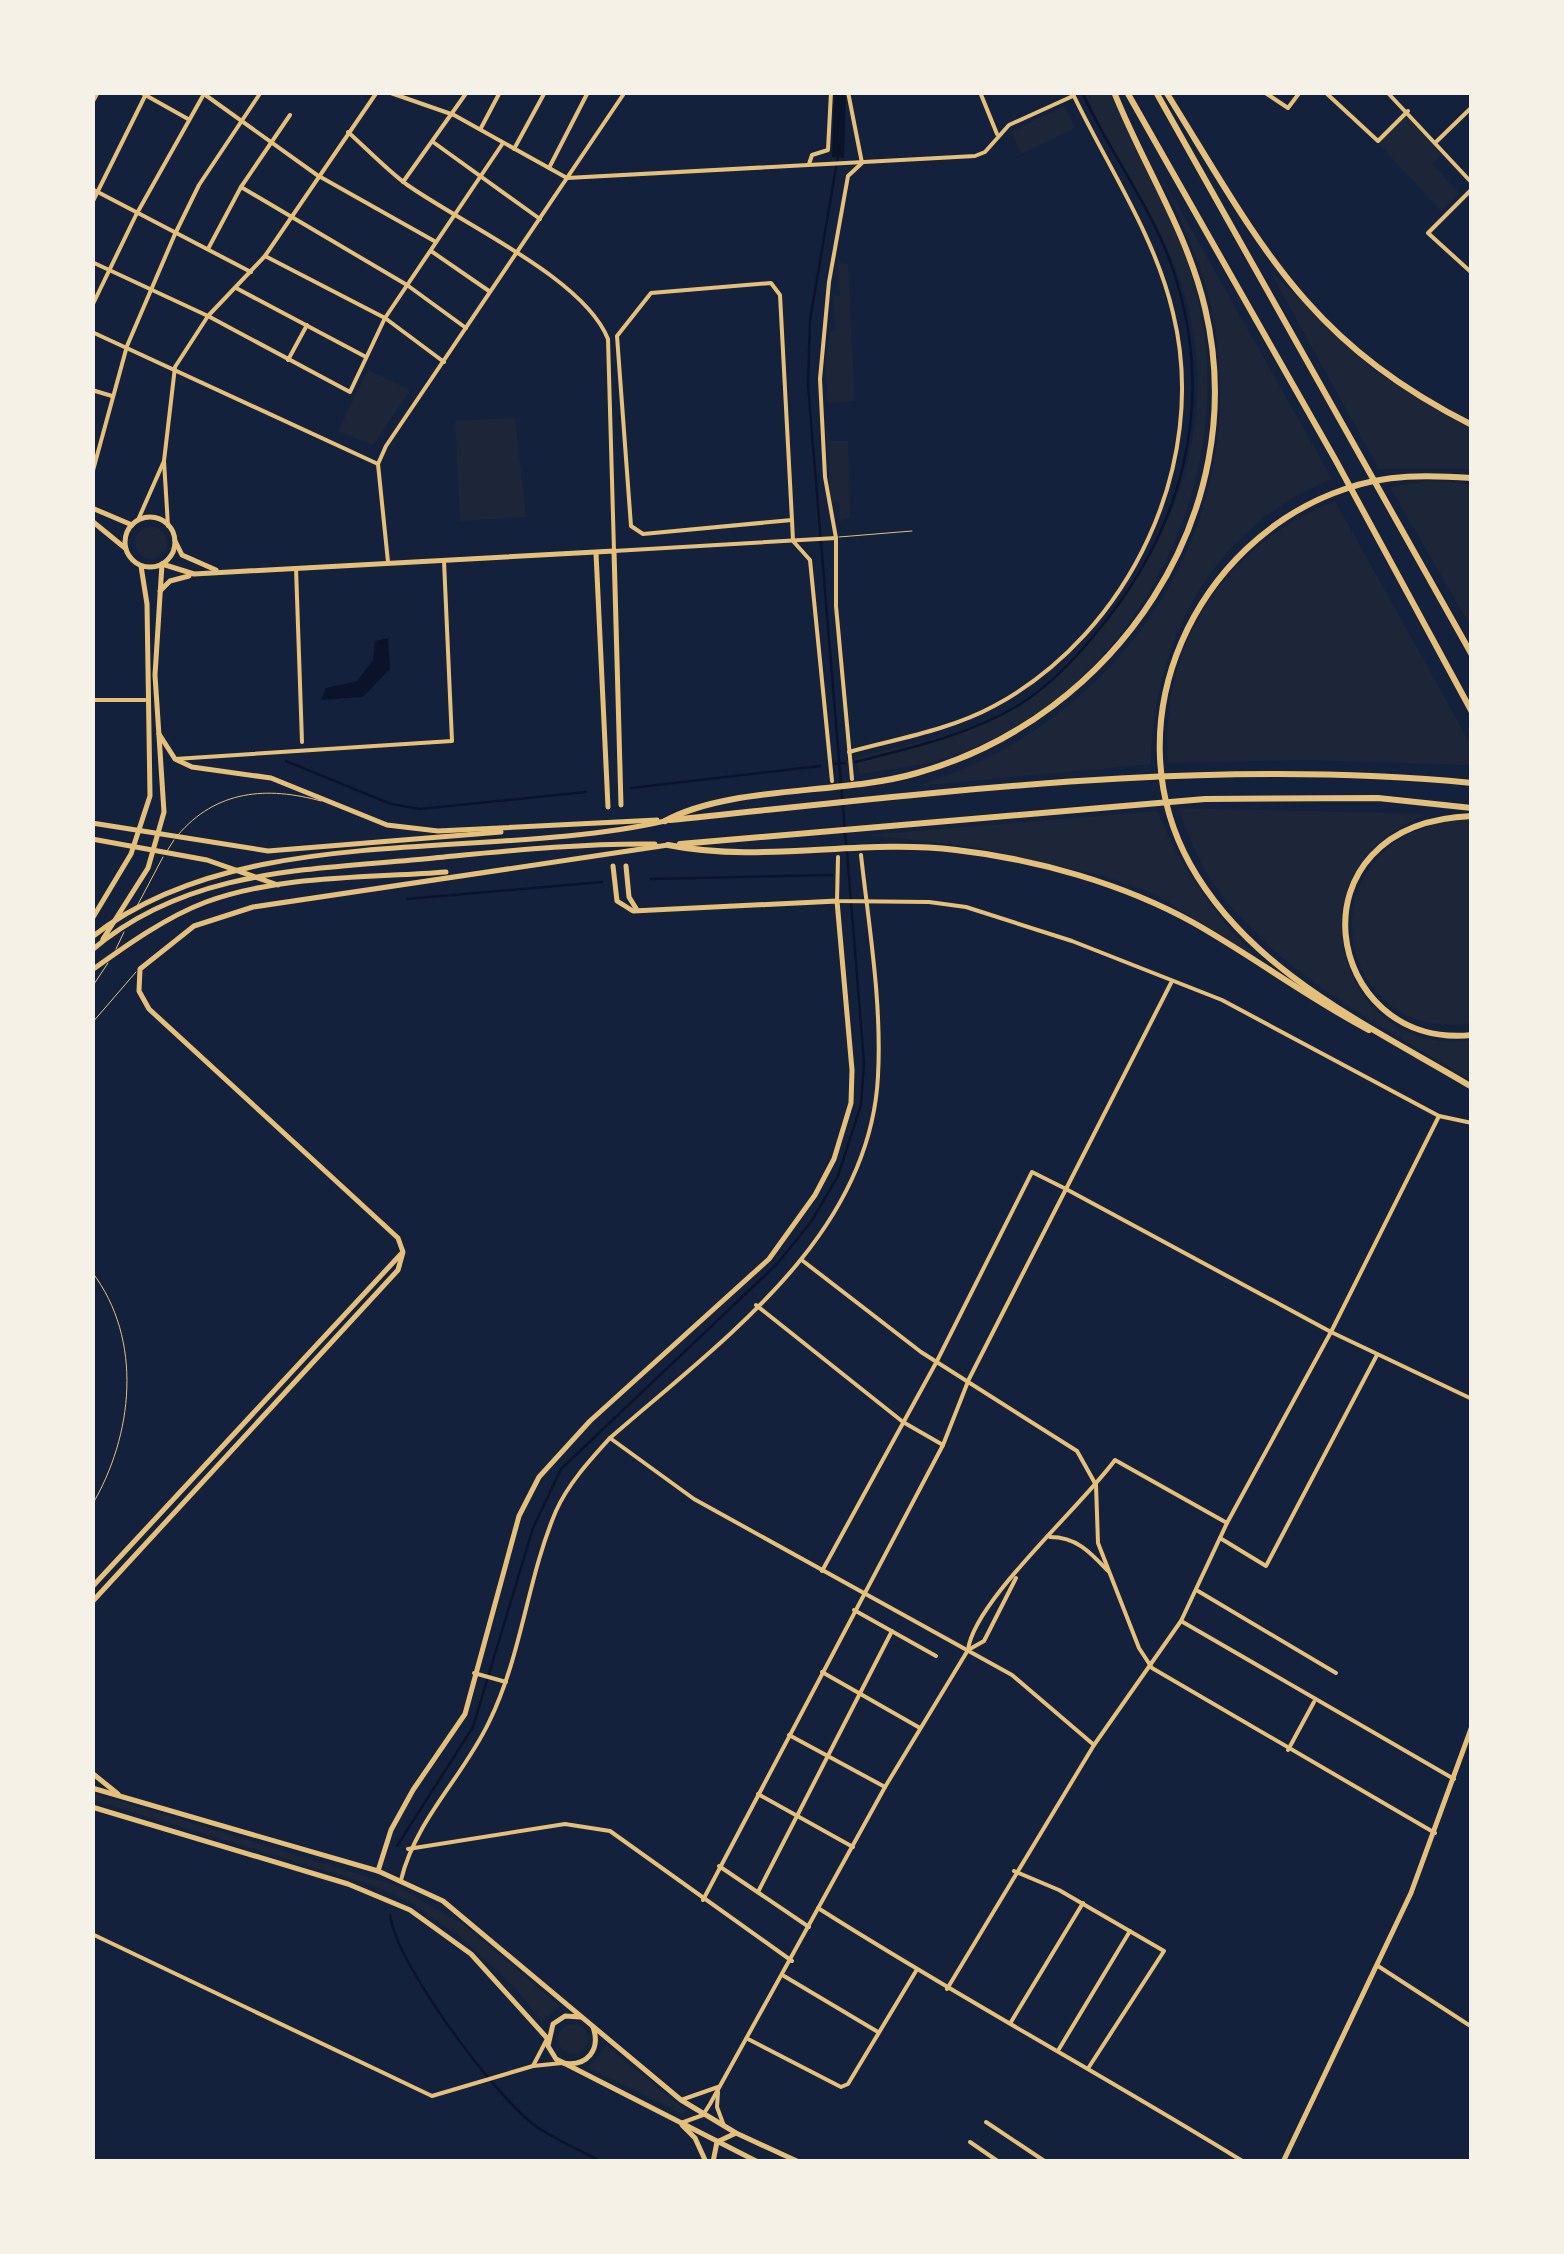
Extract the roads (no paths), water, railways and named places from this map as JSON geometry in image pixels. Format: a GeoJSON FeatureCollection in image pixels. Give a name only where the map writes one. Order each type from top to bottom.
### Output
{"type":"FeatureCollection","features":[{"type":"Feature","properties":{"kind":"highway"},"geometry":{"type":"LineString","coordinates":[[665,821],[720,803],[874,784],[980,751],[1044,716],[1079,686],[1124,640],[1178,560],[1200,503],[1214,412],[1206,312],[1185,243],[1114,92]]}},
{"type":"Feature","properties":{"kind":"highway"},"geometry":{"type":"LineString","coordinates":[[1127,92],[1336,459],[1472,712]]}},
{"type":"Feature","properties":{"kind":"highway"},"geometry":{"type":"LineString","coordinates":[[1156,92],[1472,655]]}},
{"type":"Feature","properties":{"kind":"highway"},"geometry":{"type":"LineString","coordinates":[[1166,92],[1232,204],[1301,298],[1378,369],[1472,425]]}},
{"type":"Feature","properties":{"kind":"highway"},"geometry":{"type":"LineString","coordinates":[[1472,478],[1402,475],[1327,496],[1254,541],[1222,572],[1195,613],[1173,661],[1162,703],[1162,788],[1191,866],[1252,942],[1333,1005],[1472,1086]]}},
{"type":"Feature","properties":{"kind":"highway"},"geometry":{"type":"LineString","coordinates":[[665,821],[1193,775],[1329,773],[1470,783]]}},
{"type":"Feature","properties":{"kind":"highway"},"geometry":{"type":"LineString","coordinates":[[668,845],[1205,799],[1378,798],[1472,808]]}},
{"type":"Feature","properties":{"kind":"highway"},"geometry":{"type":"LineString","coordinates":[[1472,816],[1416,822],[1383,840],[1355,876],[1346,928],[1352,962],[1381,1008],[1428,1034],[1472,1035]]}},
{"type":"Feature","properties":{"kind":"highway"},"geometry":{"type":"LineString","coordinates":[[668,845],[716,852],[881,846],[956,850],[1103,884],[1193,922],[1318,1004],[1439,1067]]}},
{"type":"Feature","properties":{"kind":"main road"},"geometry":{"type":"LineString","coordinates":[[92,508],[135,522],[154,518],[168,526],[182,555],[219,571]]}},
{"type":"Feature","properties":{"kind":"main road"},"geometry":{"type":"LineString","coordinates":[[92,521],[126,548],[141,566],[147,604],[145,700],[151,776],[148,808],[131,854],[92,919]]}},
{"type":"Feature","properties":{"kind":"main road"},"geometry":{"type":"LineString","coordinates":[[126,548],[135,522]]}},
{"type":"Feature","properties":{"kind":"main road"},"geometry":{"type":"LineString","coordinates":[[92,952],[140,883],[157,844],[166,794],[155,700],[158,594],[162,564],[172,554],[174,541]]}},
{"type":"Feature","properties":{"kind":"main road"},"geometry":{"type":"LineString","coordinates":[[158,594],[170,581],[219,571],[614,551],[621,805]]}},
{"type":"Feature","properties":{"kind":"main road"},"geometry":{"type":"LineString","coordinates":[[596,553],[608,806]]}},
{"type":"Feature","properties":{"kind":"main road"},"geometry":{"type":"LineString","coordinates":[[141,566],[162,564],[194,574]]}},
{"type":"Feature","properties":{"kind":"main road"},"geometry":{"type":"LineString","coordinates":[[159,734],[175,759],[198,770],[276,780],[320,801],[405,828],[665,821]]}},
{"type":"Feature","properties":{"kind":"main road"},"geometry":{"type":"LineString","coordinates":[[92,937],[142,904],[219,873],[277,862],[515,840],[665,821]]}},
{"type":"Feature","properties":{"kind":"main road"},"geometry":{"type":"LineString","coordinates":[[92,822],[209,845],[289,850],[465,838],[514,828]]}},
{"type":"Feature","properties":{"kind":"main road"},"geometry":{"type":"LineString","coordinates":[[92,839],[207,860],[258,880],[288,886]]}},
{"type":"Feature","properties":{"kind":"main road"},"geometry":{"type":"LineString","coordinates":[[92,952],[156,908],[237,879],[516,850],[668,845]]}},
{"type":"Feature","properties":{"kind":"main road"},"geometry":{"type":"LineString","coordinates":[[92,970],[155,929],[216,898],[288,886],[488,868],[668,845]]}},
{"type":"Feature","properties":{"kind":"main road"},"geometry":{"type":"LineString","coordinates":[[378,1871],[391,1830],[412,1790],[465,1714],[519,1516],[539,1477],[590,1421],[769,1258],[815,1195],[834,1158],[851,1104],[852,1070],[837,901],[639,911],[618,904],[612,866]]}},
{"type":"Feature","properties":{"kind":"main road"},"geometry":{"type":"LineString","coordinates":[[626,866],[629,897],[639,911]]}},
{"type":"Feature","properties":{"kind":"main road"},"geometry":{"type":"LineString","coordinates":[[92,1602],[398,1270],[403,1252],[398,1238],[149,1008],[139,991],[140,969],[187,930],[230,912],[488,868]]}},
{"type":"Feature","properties":{"kind":"main road"},"geometry":{"type":"LineString","coordinates":[[92,1587],[403,1252]]}},
{"type":"Feature","properties":{"kind":"main road"},"geometry":{"type":"LineString","coordinates":[[1282,2162],[1378,1966],[1435,1833],[1471,1728]]}},
{"type":"Feature","properties":{"kind":"main road"},"geometry":{"type":"LineString","coordinates":[[92,1773],[130,1800]]}},
{"type":"Feature","properties":{"kind":"main road"},"geometry":{"type":"LineString","coordinates":[[92,1788],[378,1871],[443,1902],[680,2100],[736,2134],[799,2162]]}},
{"type":"Feature","properties":{"kind":"main road"},"geometry":{"type":"LineString","coordinates":[[92,1806],[348,1884],[410,1910],[471,1954],[547,2038],[551,2053],[563,2063],[758,2162]]}},
{"type":"Feature","properties":{"kind":"main road"},"geometry":{"type":"LineString","coordinates":[[547,2038],[558,2019],[573,2015],[587,2020],[596,2040],[592,2055],[579,2063],[563,2063]]}},
{"type":"Feature","properties":{"kind":"main road"},"geometry":{"type":"LineString","coordinates":[[680,2123],[710,2162]]}},
{"type":"Feature","properties":{"kind":"main road"},"geometry":{"type":"LineString","coordinates":[[710,2162],[717,2142],[736,2134]]}},
{"type":"Feature","properties":{"kind":"street"},"geometry":{"type":"LineString","coordinates":[[92,103],[98,92]]}},
{"type":"Feature","properties":{"kind":"street"},"geometry":{"type":"LineString","coordinates":[[92,474],[126,346],[175,234],[200,185],[261,92]]}},
{"type":"Feature","properties":{"kind":"street"},"geometry":{"type":"LineString","coordinates":[[168,526],[164,461],[176,367],[208,316],[265,256],[377,92]]}},
{"type":"Feature","properties":{"kind":"street"},"geometry":{"type":"LineString","coordinates":[[388,92],[454,115],[567,178],[975,156],[985,152],[1009,125],[1073,94],[1147,240],[1173,312],[1182,422],[1158,523],[1126,580],[1097,618],[1015,694],[971,717],[849,752]]}},
{"type":"Feature","properties":{"kind":"street"},"geometry":{"type":"LineString","coordinates":[[403,182],[468,92]]}},
{"type":"Feature","properties":{"kind":"street"},"geometry":{"type":"LineString","coordinates":[[480,130],[500,92]]}},
{"type":"Feature","properties":{"kind":"street"},"geometry":{"type":"LineString","coordinates":[[514,149],[545,92]]}},
{"type":"Feature","properties":{"kind":"street"},"geometry":{"type":"LineString","coordinates":[[548,168],[588,92]]}},
{"type":"Feature","properties":{"kind":"street"},"geometry":{"type":"LineString","coordinates":[[388,562],[378,464],[386,446],[625,92]]}},
{"type":"Feature","properties":{"kind":"street"},"geometry":{"type":"LineString","coordinates":[[809,164],[812,155],[828,150],[830,92]]}},
{"type":"Feature","properties":{"kind":"street"},"geometry":{"type":"LineString","coordinates":[[848,92],[862,163]]}},
{"type":"Feature","properties":{"kind":"street"},"geometry":{"type":"LineString","coordinates":[[980,92],[998,136]]}},
{"type":"Feature","properties":{"kind":"street"},"geometry":{"type":"LineString","coordinates":[[1264,92],[1288,108],[1300,92]]}},
{"type":"Feature","properties":{"kind":"street"},"geometry":{"type":"LineString","coordinates":[[1324,92],[1378,141],[1408,111]]}},
{"type":"Feature","properties":{"kind":"street"},"geometry":{"type":"LineString","coordinates":[[1388,92],[1472,186],[1428,232],[1472,273]]}},
{"type":"Feature","properties":{"kind":"street"},"geometry":{"type":"LineString","coordinates":[[92,306],[136,215],[205,93],[318,175],[437,243]]}},
{"type":"Feature","properties":{"kind":"street"},"geometry":{"type":"LineString","coordinates":[[92,202],[144,94],[190,120]]}},
{"type":"Feature","properties":{"kind":"street"},"geometry":{"type":"LineString","coordinates":[[1436,142],[1472,108]]}},
{"type":"Feature","properties":{"kind":"street"},"geometry":{"type":"LineString","coordinates":[[208,250],[241,188],[290,116]]}},
{"type":"Feature","properties":{"kind":"street"},"geometry":{"type":"LineString","coordinates":[[348,132],[403,182],[572,290],[600,318],[608,339],[614,551],[836,538]]}},
{"type":"Feature","properties":{"kind":"street"},"geometry":{"type":"LineString","coordinates":[[433,142],[540,220]]}},
{"type":"Feature","properties":{"kind":"street"},"geometry":{"type":"LineString","coordinates":[[92,262],[208,316],[350,392],[385,318],[503,143]]}},
{"type":"Feature","properties":{"kind":"street"},"geometry":{"type":"LineString","coordinates":[[852,778],[836,606],[836,538],[825,477],[820,378],[828,282],[848,176],[862,163]]}},
{"type":"Feature","properties":{"kind":"street"},"geometry":{"type":"LineString","coordinates":[[241,188],[407,285],[467,328]]}},
{"type":"Feature","properties":{"kind":"street"},"geometry":{"type":"LineString","coordinates":[[95,191],[251,272]]}},
{"type":"Feature","properties":{"kind":"street"},"geometry":{"type":"LineString","coordinates":[[432,251],[490,293]]}},
{"type":"Feature","properties":{"kind":"street"},"geometry":{"type":"LineString","coordinates":[[265,256],[385,318],[444,362]]}},
{"type":"Feature","properties":{"kind":"street"},"geometry":{"type":"LineString","coordinates":[[792,520],[643,534],[631,526],[617,336],[650,293],[763,283],[778,288],[792,520],[793,540],[810,560],[832,780]]}},
{"type":"Feature","properties":{"kind":"street"},"geometry":{"type":"LineString","coordinates":[[236,288],[366,357]]}},
{"type":"Feature","properties":{"kind":"street"},"geometry":{"type":"LineString","coordinates":[[288,360],[308,324]]}},
{"type":"Feature","properties":{"kind":"street"},"geometry":{"type":"LineString","coordinates":[[92,332],[176,367],[378,464]]}},
{"type":"Feature","properties":{"kind":"street"},"geometry":{"type":"LineString","coordinates":[[92,390],[114,397]]}},
{"type":"Feature","properties":{"kind":"street"},"geometry":{"type":"LineString","coordinates":[[92,438],[102,441]]}},
{"type":"Feature","properties":{"kind":"street"},"geometry":{"type":"LineString","coordinates":[[135,522],[164,461]]}},
{"type":"Feature","properties":{"kind":"street"},"geometry":{"type":"LineString","coordinates":[[175,759],[452,741],[444,561]]}},
{"type":"Feature","properties":{"kind":"street"},"geometry":{"type":"LineString","coordinates":[[296,568],[302,742]]}},
{"type":"Feature","properties":{"kind":"street"},"geometry":{"type":"LineString","coordinates":[[92,700],[145,700]]}},
{"type":"Feature","properties":{"kind":"street"},"geometry":{"type":"LineString","coordinates":[[401,1880],[408,1849],[488,1725],[506,1682],[539,1560],[558,1508],[610,1438],[802,1260],[858,1171],[874,1108],[878,1026],[862,855]]}},
{"type":"Feature","properties":{"kind":"street"},"geometry":{"type":"LineString","coordinates":[[838,857],[837,901],[929,902],[1006,918],[1222,1000],[1439,1116],[1472,1122]]}},
{"type":"Feature","properties":{"kind":"street"},"geometry":{"type":"LineString","coordinates":[[703,1900],[943,1445],[969,1379],[1171,983]]}},
{"type":"Feature","properties":{"kind":"street"},"geometry":{"type":"LineString","coordinates":[[946,1988],[1094,1745],[1152,1668],[1181,1621],[1227,1523],[1331,1332],[1439,1116]]}},
{"type":"Feature","properties":{"kind":"street"},"geometry":{"type":"LineString","coordinates":[[822,1571],[937,1361],[1032,1172],[1331,1332],[1472,1399]]}},
{"type":"Feature","properties":{"kind":"street"},"geometry":{"type":"LineString","coordinates":[[802,1260],[937,1361],[1077,1451],[1096,1486],[1098,1543],[1139,1648],[1152,1668],[1435,1833]]}},
{"type":"Feature","properties":{"kind":"street"},"geometry":{"type":"LineString","coordinates":[[756,1306],[904,1422],[943,1445]]}},
{"type":"Feature","properties":{"kind":"street"},"geometry":{"type":"LineString","coordinates":[[1220,1538],[1266,1566],[1377,1355]]}},
{"type":"Feature","properties":{"kind":"street"},"geometry":{"type":"LineString","coordinates":[[610,1438],[694,1499],[1012,1675],[1094,1745]]}},
{"type":"Feature","properties":{"kind":"street"},"geometry":{"type":"LineString","coordinates":[[680,2123],[703,2114],[792,1962],[885,1788],[968,1650],[970,1630],[991,1599],[1096,1486],[1114,1460],[1227,1523]]}},
{"type":"Feature","properties":{"kind":"street"},"geometry":{"type":"LineString","coordinates":[[1050,1536],[1064,1537],[1086,1547],[1113,1577]]}},
{"type":"Feature","properties":{"kind":"street"},"geometry":{"type":"LineString","coordinates":[[968,1650],[984,1642],[1018,1573]]}},
{"type":"Feature","properties":{"kind":"street"},"geometry":{"type":"LineString","coordinates":[[1196,1590],[1336,1673]]}},
{"type":"Feature","properties":{"kind":"street"},"geometry":{"type":"LineString","coordinates":[[854,1610],[936,1656]]}},
{"type":"Feature","properties":{"kind":"street"},"geometry":{"type":"LineString","coordinates":[[1181,1621],[1314,1702],[1454,1779]]}},
{"type":"Feature","properties":{"kind":"street"},"geometry":{"type":"LineString","coordinates":[[758,1892],[892,1632]]}},
{"type":"Feature","properties":{"kind":"street"},"geometry":{"type":"LineString","coordinates":[[822,1672],[920,1728]]}},
{"type":"Feature","properties":{"kind":"street"},"geometry":{"type":"LineString","coordinates":[[474,1673],[506,1682]]}},
{"type":"Feature","properties":{"kind":"street"},"geometry":{"type":"LineString","coordinates":[[1288,1750],[1314,1702]]}},
{"type":"Feature","properties":{"kind":"street"},"geometry":{"type":"LineString","coordinates":[[789,1735],[885,1788]]}},
{"type":"Feature","properties":{"kind":"street"},"geometry":{"type":"LineString","coordinates":[[758,1794],[853,1847]]}},
{"type":"Feature","properties":{"kind":"street"},"geometry":{"type":"LineString","coordinates":[[408,1849],[566,1824],[591,1825],[631,1844],[792,1962]]}},
{"type":"Feature","properties":{"kind":"street"},"geometry":{"type":"LineString","coordinates":[[719,1866],[809,1927]]}},
{"type":"Feature","properties":{"kind":"street"},"geometry":{"type":"LineString","coordinates":[[1014,1871],[1082,1903],[1164,1950],[1089,2067]]}},
{"type":"Feature","properties":{"kind":"street"},"geometry":{"type":"LineString","coordinates":[[1011,2022],[1082,1903]]}},
{"type":"Feature","properties":{"kind":"street"},"geometry":{"type":"LineString","coordinates":[[818,1908],[916,1971],[1059,2049],[1244,2162]]}},
{"type":"Feature","properties":{"kind":"street"},"geometry":{"type":"LineString","coordinates":[[1059,2049],[1130,1931]]}},
{"type":"Feature","properties":{"kind":"street"},"geometry":{"type":"LineString","coordinates":[[92,1934],[432,2096],[474,2087],[533,2066],[563,2063]]}},
{"type":"Feature","properties":{"kind":"street"},"geometry":{"type":"LineString","coordinates":[[1378,1966],[1472,2027]]}},
{"type":"Feature","properties":{"kind":"street"},"geometry":{"type":"LineString","coordinates":[[747,2038],[841,2087],[848,2084],[916,1971]]}},
{"type":"Feature","properties":{"kind":"street"},"geometry":{"type":"LineString","coordinates":[[784,1976],[880,2033]]}},
{"type":"Feature","properties":{"kind":"street"},"geometry":{"type":"LineString","coordinates":[[533,2066],[547,2038]]}},
{"type":"Feature","properties":{"kind":"street"},"geometry":{"type":"LineString","coordinates":[[680,2100],[718,2087]]}},
{"type":"Feature","properties":{"kind":"street"},"geometry":{"type":"LineString","coordinates":[[718,2087],[716,2106],[724,2127]]}},
{"type":"Feature","properties":{"kind":"street"},"geometry":{"type":"LineString","coordinates":[[986,2122],[1046,2162]]}},
{"type":"Feature","properties":{"kind":"street"},"geometry":{"type":"LineString","coordinates":[[970,2142],[999,2162]]}},
{"type":"Feature","properties":{"kind":"lane"},"geometry":{"type":"LineString","coordinates":[[836,538],[912,531]]}},
{"type":"Feature","properties":{"kind":"lane"},"geometry":{"type":"LineString","coordinates":[[92,987],[165,854],[199,814],[250,793],[289,793],[320,801]]}},
{"type":"Feature","properties":{"kind":"lane"},"geometry":{"type":"LineString","coordinates":[[92,1023],[140,969]]}},
{"type":"Feature","properties":{"kind":"lane"},"geometry":{"type":"LineString","coordinates":[[92,1272],[116,1320],[128,1404],[120,1448],[92,1505]]}},
{"type":"Feature","properties":{"kind":"waterway"},"geometry":{"type":"LineString","coordinates":[[855,762],[960,733],[1019,705],[1040,690],[1079,653],[1125,594],[1150,554],[1169,511],[1183,468],[1190,423],[1188,330],[1169,257],[1082,92]]}},
{"type":"Feature","properties":{"kind":"waterway"},"geometry":{"type":"LineString","coordinates":[[838,156],[810,320],[808,385],[846,844]]}},
{"type":"Feature","properties":{"kind":"waterway"},"geometry":{"type":"LineString","coordinates":[[286,761],[391,804],[420,809],[586,792]]}},
{"type":"Feature","properties":{"kind":"waterway"},"geometry":{"type":"LineString","coordinates":[[834,764],[845,763]]}},
{"type":"Feature","properties":{"kind":"waterway"},"geometry":{"type":"LineString","coordinates":[[631,788],[820,766]]}},
{"type":"Feature","properties":{"kind":"waterway"},"geometry":{"type":"LineString","coordinates":[[397,1846],[473,1727],[533,1528],[561,1469],[777,1264],[811,1222],[838,1176],[861,1105],[864,1063],[847,852]]}},
{"type":"Feature","properties":{"kind":"waterway"},"geometry":{"type":"LineString","coordinates":[[651,879],[832,875]]}},
{"type":"Feature","properties":{"kind":"waterway"},"geometry":{"type":"LineString","coordinates":[[407,899],[602,882]]}},
{"type":"Feature","properties":{"kind":"waterway"},"geometry":{"type":"LineString","coordinates":[[390,1915],[396,1937],[427,1994],[495,2085],[533,2124],[602,2162]]}}]}
